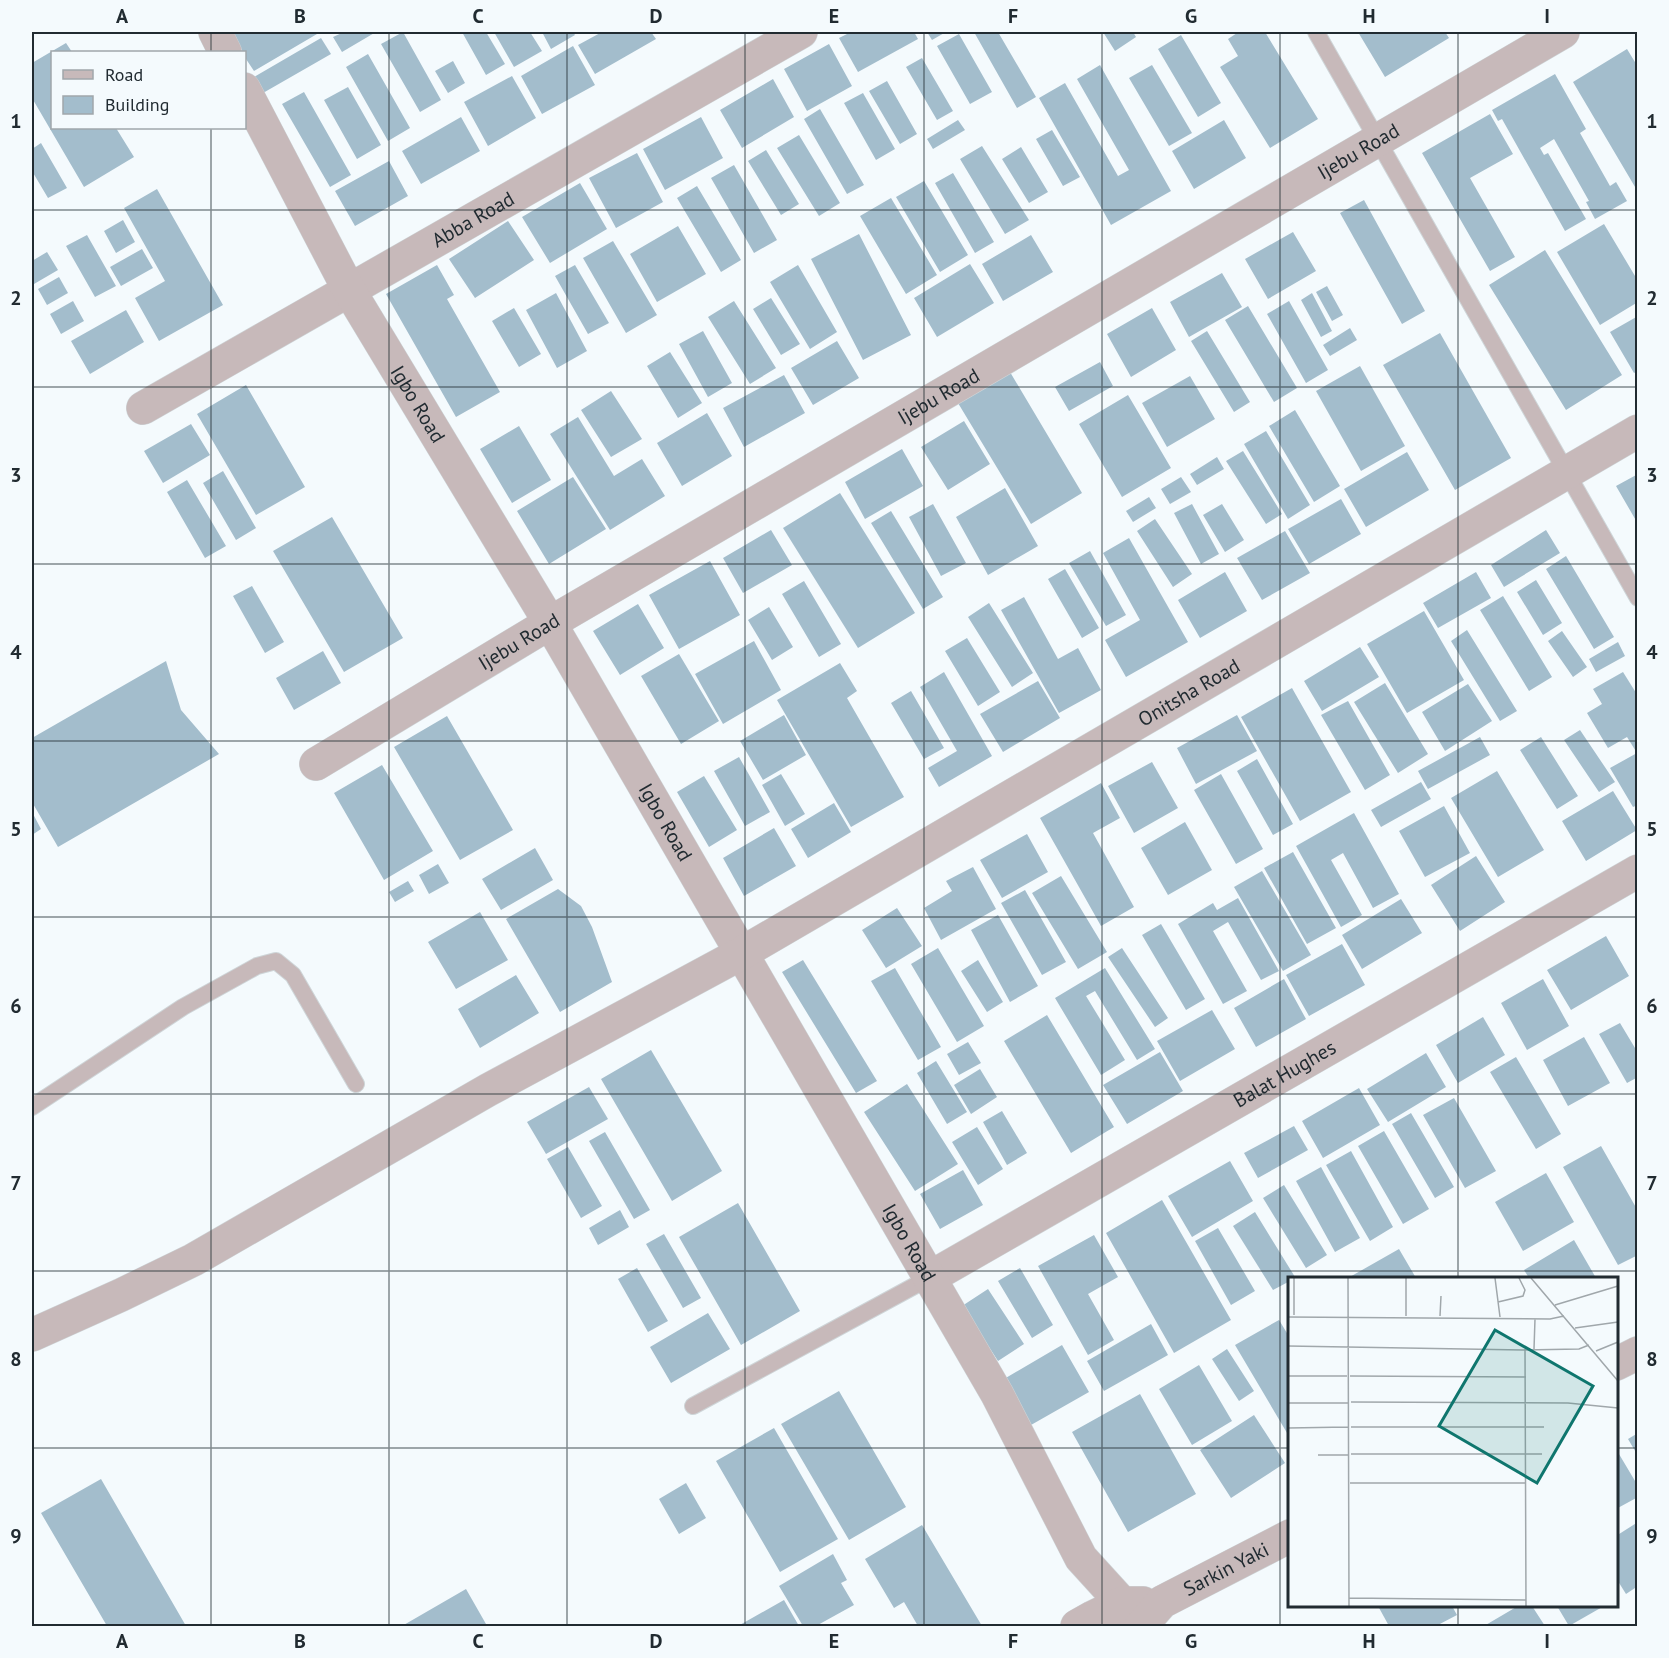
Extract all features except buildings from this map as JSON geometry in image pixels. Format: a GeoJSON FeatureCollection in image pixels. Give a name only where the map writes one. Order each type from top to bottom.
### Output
{"type":"FeatureCollection","features":[{"type":"Feature","properties":{"kind":"street"},"geometry":{"type":"LineString","coordinates":[[214,32],[224,51]]}},
{"type":"Feature","properties":{"kind":"street","name":"Abba Road"},"geometry":{"type":"LineString","coordinates":[[144,408],[801,32]]}},
{"type":"Feature","properties":{"kind":"street","name":"Ijebu Road"},"geometry":{"type":"LineString","coordinates":[[316,764],[550,623],[1563,32]]}},
{"type":"Feature","properties":{"kind":"street","name":"Igbo Road"},"geometry":{"type":"LineString","coordinates":[[246,93],[349,290],[550,623],[997,1394],[1081,1558],[1133,1619]]}},
{"type":"Feature","properties":{"kind":"street","name":"Onitsha Road"},"geometry":{"type":"LineString","coordinates":[[32,1335],[193,1260],[488,1090],[742,953],[1638,430]]}},
{"type":"Feature","properties":{"kind":"street","name":"Balat Hughes"},"geometry":{"type":"LineString","coordinates":[[929,1278],[1638,871]]}},
{"type":"Feature","properties":{"kind":"street"},"geometry":{"type":"LineString","coordinates":[[1618,1363],[1638,1353]]}},
{"type":"Feature","properties":{"kind":"street","name":"Sarkin Yaki"},"geometry":{"type":"LineString","coordinates":[[1133,1619],[1288,1537]]}},
{"type":"Feature","properties":{"kind":"street","name":"Igbo Road"},"geometry":{"type":"LineString","coordinates":[[1081,1558],[1089,1623]]}},
{"type":"Feature","properties":{"kind":"street"},"geometry":{"type":"LineString","coordinates":[[1089,1623],[1133,1619]]}},
{"type":"Feature","properties":{"kind":"lane"},"geometry":{"type":"LineString","coordinates":[[1316,32],[1638,598]]}},
{"type":"Feature","properties":{"kind":"lane"},"geometry":{"type":"LineString","coordinates":[[32,1107],[183,1007],[257,966],[276,961],[293,975],[356,1084]]}},
{"type":"Feature","properties":{"kind":"lane"},"geometry":{"type":"LineString","coordinates":[[693,1406],[929,1278]]}}]}
